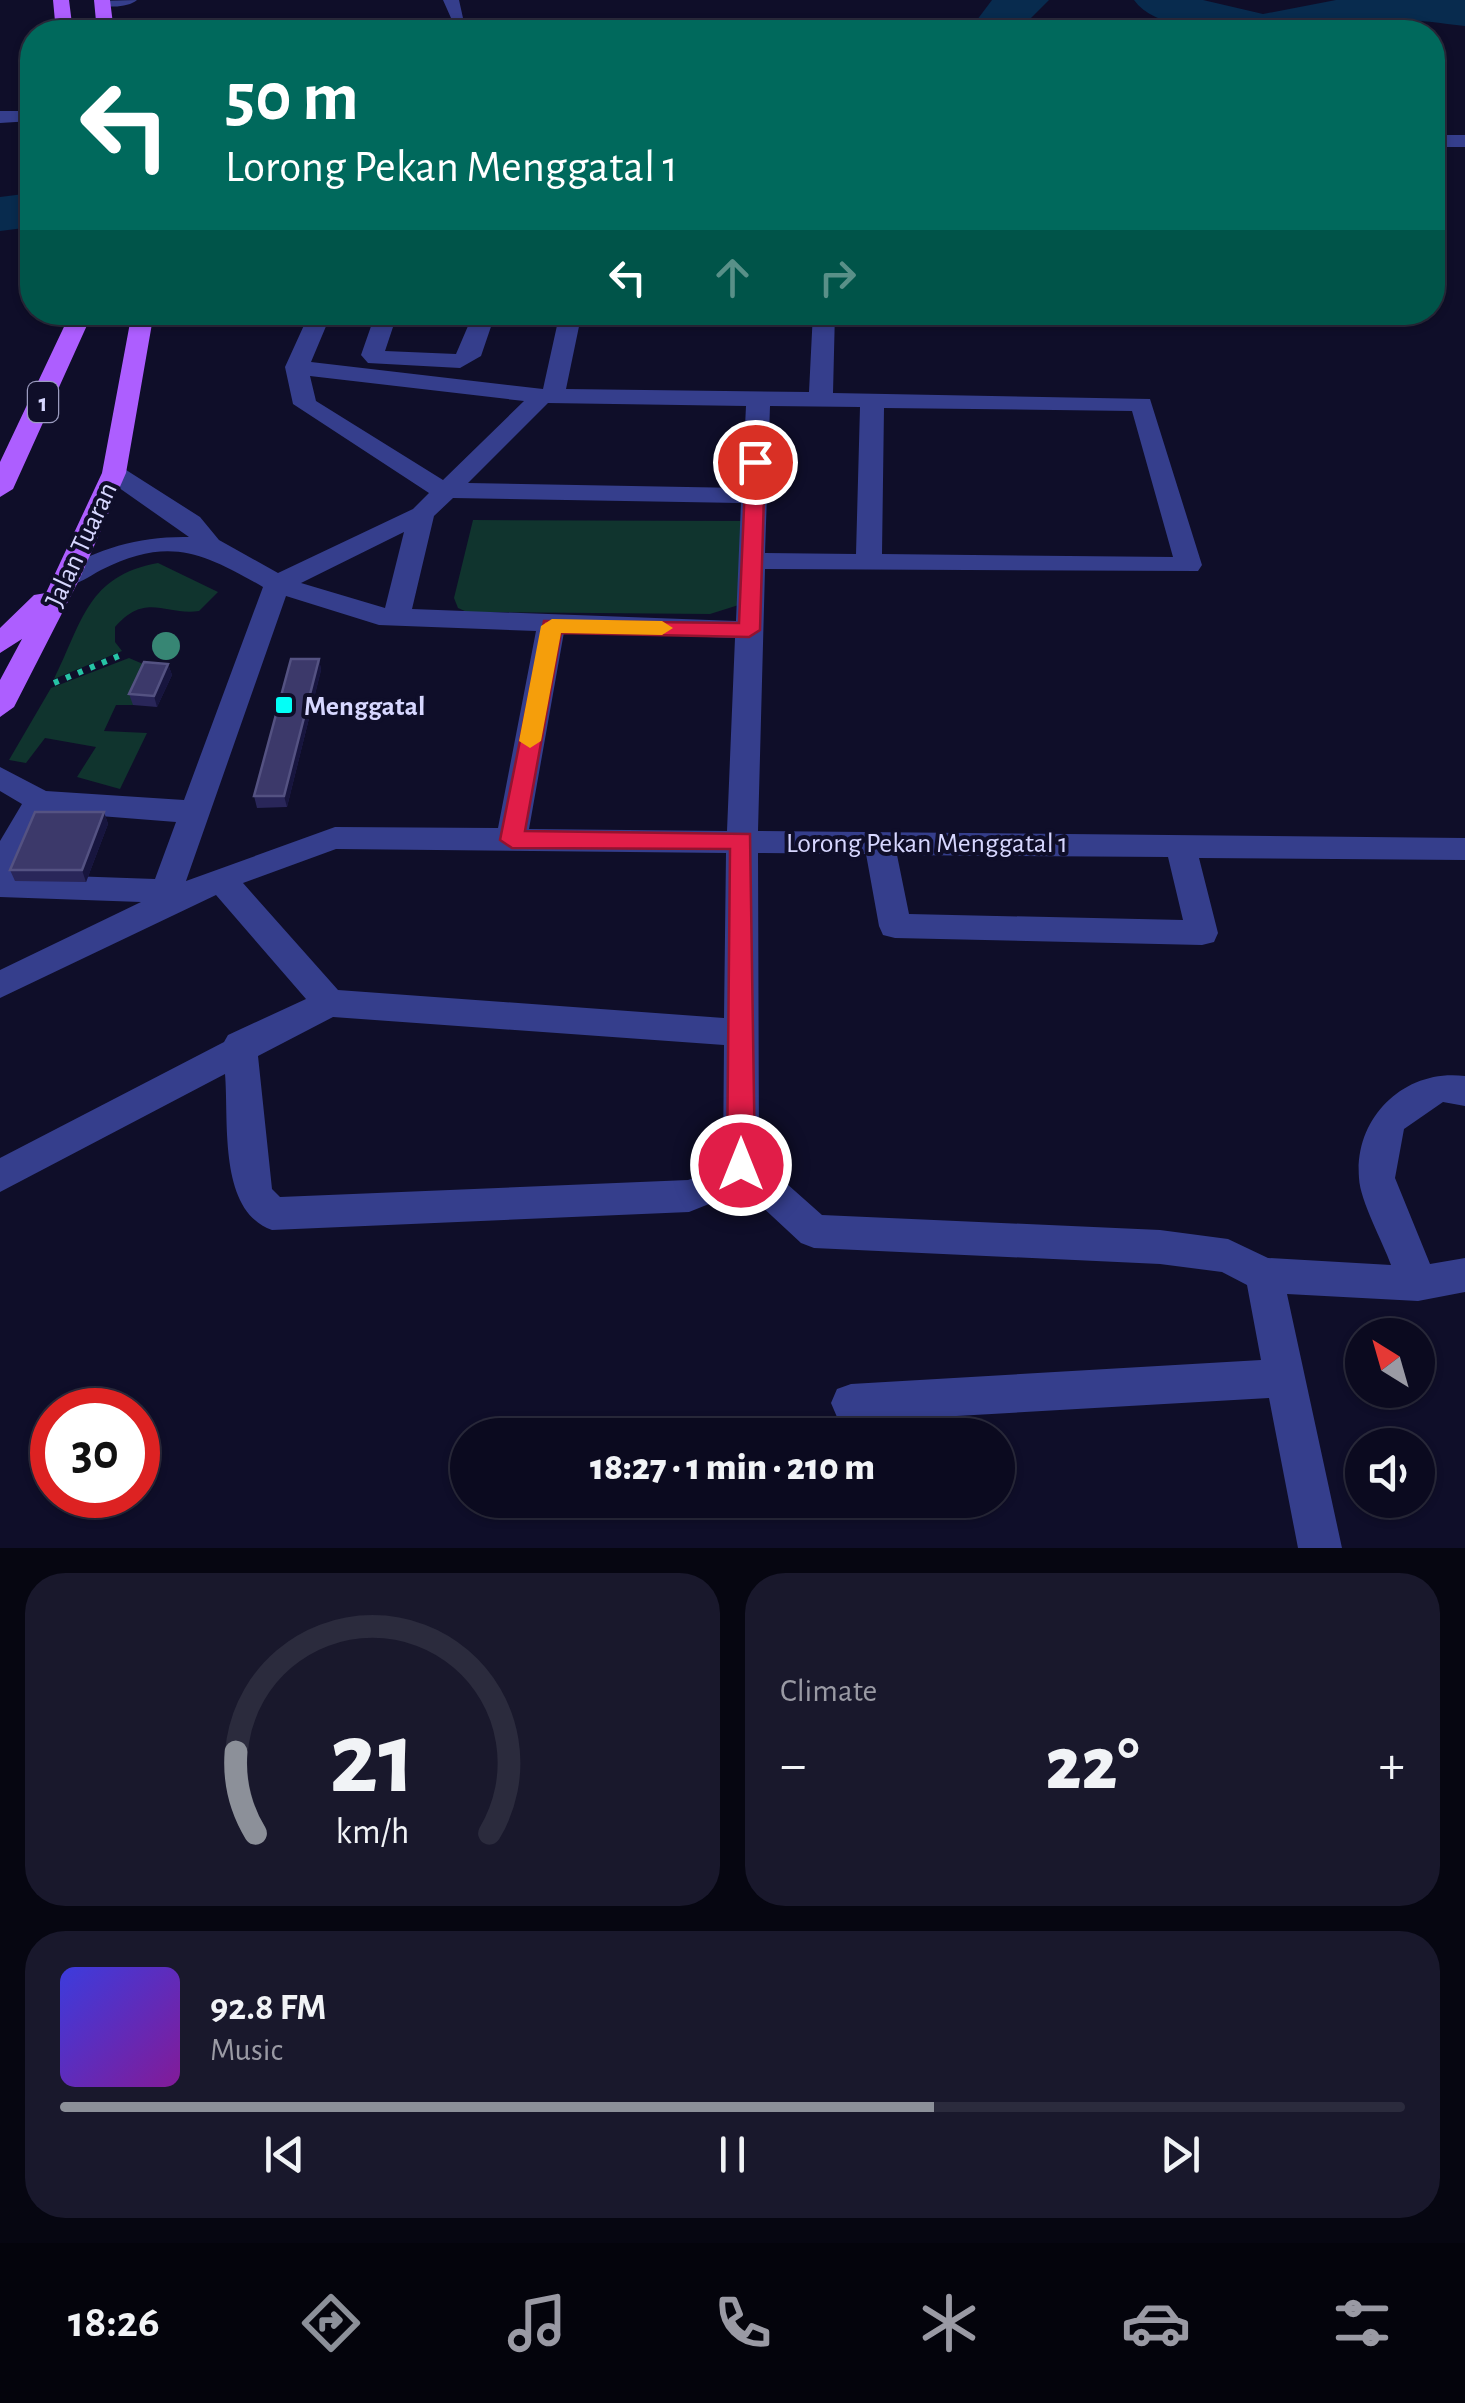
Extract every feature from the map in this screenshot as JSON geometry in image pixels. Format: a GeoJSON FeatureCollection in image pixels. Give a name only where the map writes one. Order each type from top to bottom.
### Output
{"type":"FeatureCollection","features":[{"type":"Feature","properties":{"kind":"main road","name":"1"},"geometry":{"type":"LineString","coordinates":[[0,489],[11,448],[75,325]]}},
{"type":"Feature","properties":{"kind":"main road","name":"Jalan Tuaran"},"geometry":{"type":"LineString","coordinates":[[0,707],[67,578],[114,474],[141,325]]}},
{"type":"Feature","properties":{"kind":"main road"},"geometry":{"type":"LineString","coordinates":[[0,644],[67,578]]}},
{"type":"Feature","properties":{"kind":"street"},"geometry":{"type":"LineString","coordinates":[[102,0],[129,0]]}},
{"type":"Feature","properties":{"kind":"street"},"geometry":{"type":"LineString","coordinates":[[315,325],[297,367],[304,404],[442,490],[754,496]]}},
{"type":"Feature","properties":{"kind":"street"},"geometry":{"type":"LineString","coordinates":[[383,325],[372,356],[415,370],[548,394],[1142,404],[1189,564],[752,561]]}},
{"type":"Feature","properties":{"kind":"street"},"geometry":{"type":"LineString","coordinates":[[297,367],[415,370],[460,361],[470,356],[481,325]]}},
{"type":"Feature","properties":{"kind":"street"},"geometry":{"type":"LineString","coordinates":[[0,885],[163,900],[277,584],[422,514],[442,490],[548,394],[567,325]]}},
{"type":"Feature","properties":{"kind":"street"},"geometry":{"type":"LineString","coordinates":[[821,398],[824,325]]}},
{"type":"Feature","properties":{"kind":"street"},"geometry":{"type":"LineString","coordinates":[[240,1045],[254,1195],[272,1214],[690,1196],[728,1181],[741,1165],[742,840],[758,396]]}},
{"type":"Feature","properties":{"kind":"street"},"geometry":{"type":"LineString","coordinates":[[869,562],[872,399]]}},
{"type":"Feature","properties":{"kind":"street"},"geometry":{"type":"LineString","coordinates":[[114,474],[191,522],[210,546],[277,584],[379,616],[552,626],[749,630]]}},
{"type":"Feature","properties":{"kind":"street"},"geometry":{"type":"LineString","coordinates":[[396,617],[422,514]]}},
{"type":"Feature","properties":{"kind":"street"},"geometry":{"type":"LineString","coordinates":[[67,578],[108,553],[165,541],[210,546]]}},
{"type":"Feature","properties":{"kind":"street"},"geometry":{"type":"LineString","coordinates":[[512,840],[552,626]]}},
{"type":"Feature","properties":{"kind":"street"},"geometry":{"type":"LineString","coordinates":[[0,776],[40,801],[194,812]]}},
{"type":"Feature","properties":{"kind":"street"},"geometry":{"type":"LineString","coordinates":[[0,868],[40,801]]}},
{"type":"Feature","properties":{"kind":"street","name":"Lorong Pekan Menggatal 1"},"geometry":{"type":"LineString","coordinates":[[0,985],[163,900],[280,854],[335,838],[1465,849]]}},
{"type":"Feature","properties":{"kind":"street"},"geometry":{"type":"LineString","coordinates":[[879,842],[895,926],[1202,933],[1180,844]]}},
{"type":"Feature","properties":{"kind":"street"},"geometry":{"type":"LineString","coordinates":[[221,879],[329,1002]]}},
{"type":"Feature","properties":{"kind":"street"},"geometry":{"type":"LineString","coordinates":[[0,1176],[240,1045],[329,1002],[741,1033]]}},
{"type":"Feature","properties":{"kind":"street"},"geometry":{"type":"LineString","coordinates":[[1418,1284],[1377,1178],[1387,1120],[1438,1087],[1465,1091]]}},
{"type":"Feature","properties":{"kind":"street"},"geometry":{"type":"LineString","coordinates":[[741,1165],[814,1231],[1160,1247],[1228,1256],[1264,1275],[1418,1284],[1465,1275]]}},
{"type":"Feature","properties":{"kind":"street"},"geometry":{"type":"LineString","coordinates":[[1264,1275],[1282,1378],[1320,1548]]}},
{"type":"Feature","properties":{"kind":"street"},"geometry":{"type":"LineString","coordinates":[[851,1402],[1282,1378]]}},
{"type":"Feature","properties":{"kind":"path"},"geometry":{"type":"LineString","coordinates":[[39,689],[126,653]]}},
{"type":"Feature","properties":{"kind":"green space"},"geometry":{"type":"Polygon","coordinates":[[[473,520],[747,521],[745,603],[710,614],[467,612],[458,608],[454,598],[473,520]]]}},
{"type":"Feature","properties":{"kind":"green space"},"geometry":{"type":"Polygon","coordinates":[[[158,563],[218,592],[199,611],[156,607],[137,610],[115,627],[115,642],[122,651],[54,679],[81,620],[102,590],[134,569],[158,563]]]}},
{"type":"Feature","properties":{"kind":"green space"},"geometry":{"type":"Polygon","coordinates":[[[129,658],[150,667],[133,705],[116,705],[104,731],[147,733],[120,789],[77,777],[96,747],[45,738],[26,763],[9,760],[51,688],[129,658]]]}},
{"type":"Feature","properties":{"kind":"building"},"geometry":{"type":"Polygon","coordinates":[[[291,659],[319,659],[284,796],[254,796],[291,659]]]}},
{"type":"Feature","properties":{"kind":"building"},"geometry":{"type":"Polygon","coordinates":[[[144,662],[168,664],[154,696],[129,694],[144,662]]]}},
{"type":"Feature","properties":{"kind":"building"},"geometry":{"type":"Polygon","coordinates":[[[35,812],[104,812],[82,870],[10,870],[35,812]]]}},
{"type":"Feature","properties":{"kind":"waterway"},"geometry":{"type":"LineString","coordinates":[[1001,20],[1025,0]]}},
{"type":"Feature","properties":{"kind":"waterway"},"geometry":{"type":"LineString","coordinates":[[1158,0],[1213,20]]}},
{"type":"Feature","properties":{"kind":"waterway"},"geometry":{"type":"LineString","coordinates":[[1308,20],[1378,6],[1411,5],[1465,12]]}},
{"type":"Feature","properties":{"kind":"waterway"},"geometry":{"type":"LineString","coordinates":[[0,214],[20,212]]}},
{"type":"Feature","properties":{"kind":"slow traffic"},"geometry":{"type":"LineString","coordinates":[[530,741],[552,626],[662,628]]}},
{"type":"Feature","properties":{"kind":"place","name":"Menggatal"},"geometry":{"type":"Point","coordinates":[284,705]}},
{"type":"Feature","properties":{"kind":"route"},"geometry":{"type":"LineString","coordinates":[[741,1165],[742,840],[512,840],[552,626],[749,630],[755,462]]}}]}
